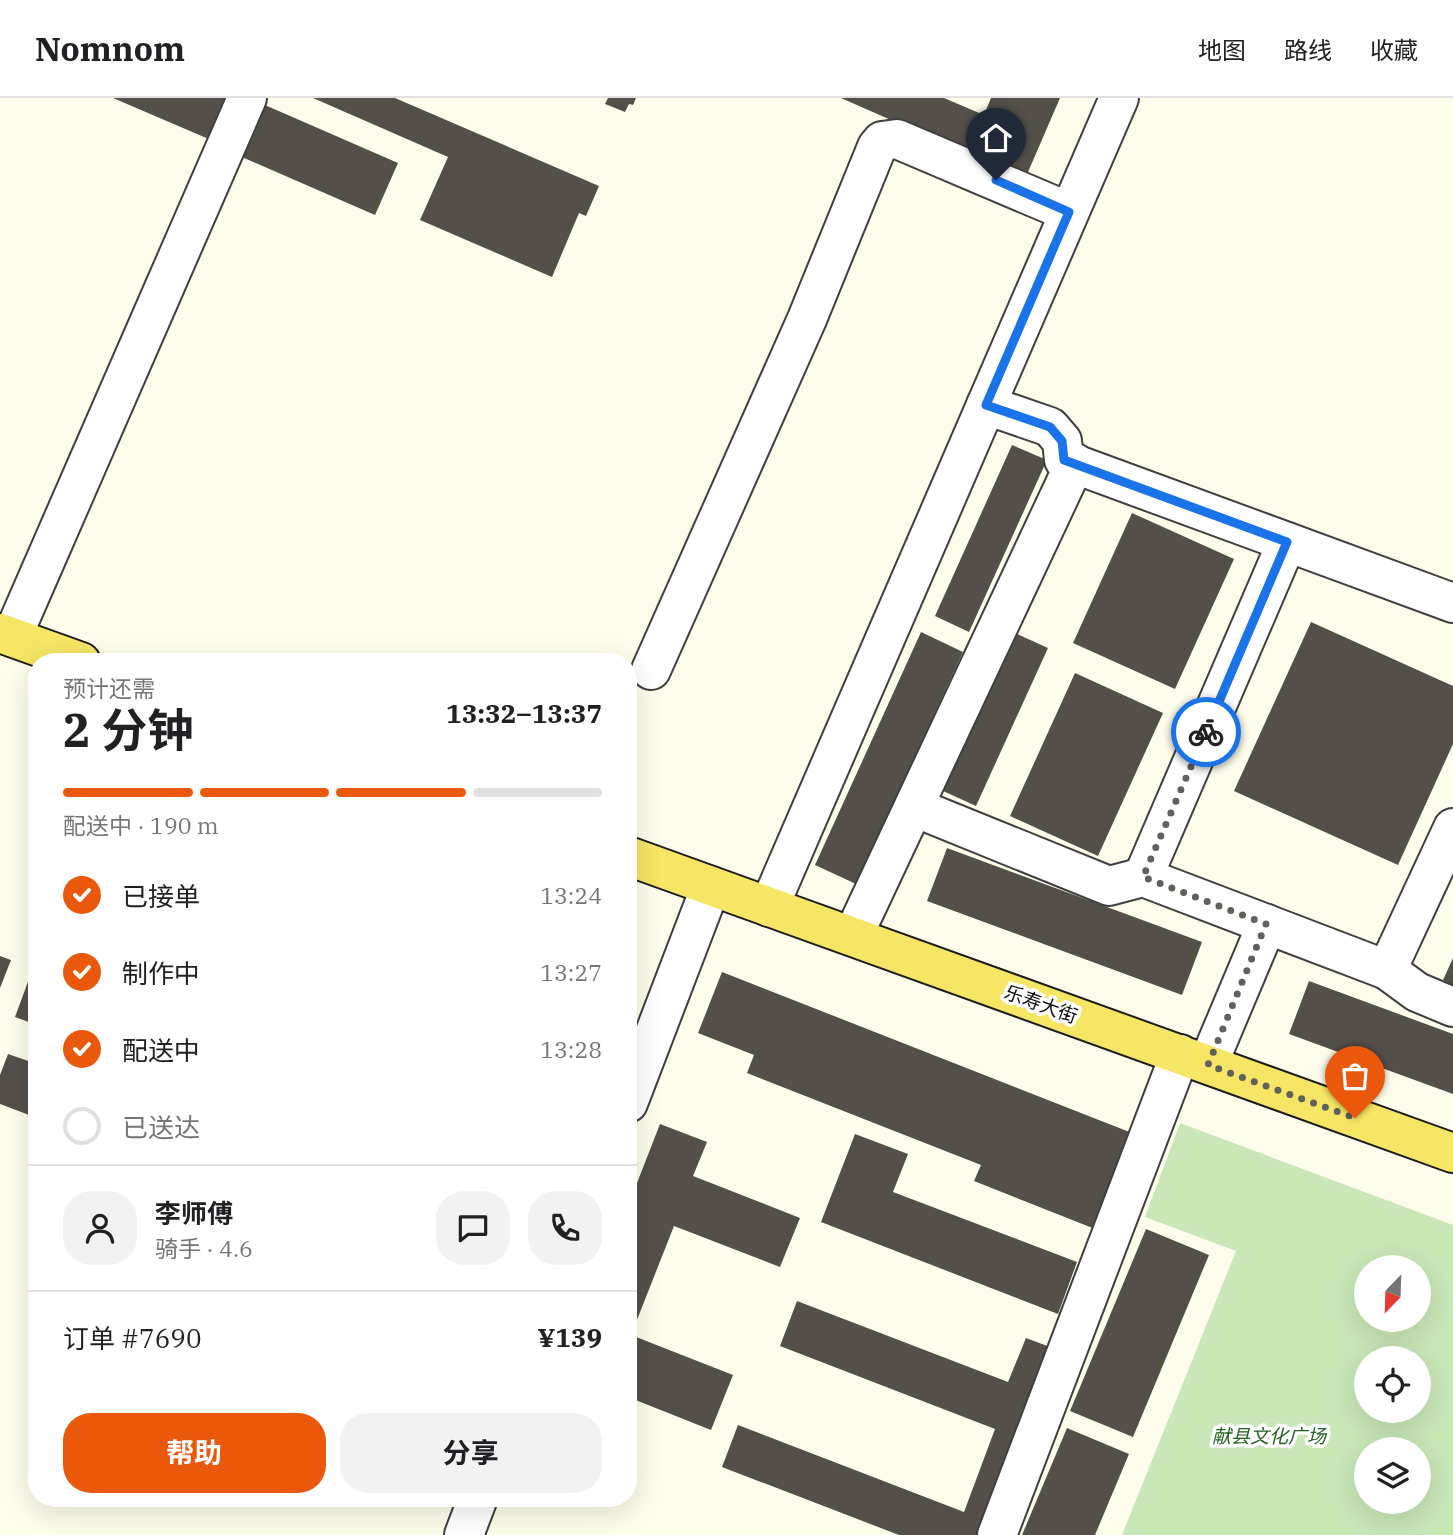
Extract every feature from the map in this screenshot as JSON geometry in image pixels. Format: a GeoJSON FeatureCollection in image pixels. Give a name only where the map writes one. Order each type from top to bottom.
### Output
{"type":"FeatureCollection","features":[{"type":"Feature","properties":{"kind":"main road"},"geometry":{"type":"LineString","coordinates":[[6,635],[56,653]]}},
{"type":"Feature","properties":{"kind":"main road","name":"乐寿大街"},"geometry":{"type":"LineString","coordinates":[[637,859],[1453,1153]]}},
{"type":"Feature","properties":{"kind":"street"},"geometry":{"type":"LineString","coordinates":[[6,635],[247,98]]}},
{"type":"Feature","properties":{"kind":"street"},"geometry":{"type":"LineString","coordinates":[[769,907],[1119,98]]}},
{"type":"Feature","properties":{"kind":"street"},"geometry":{"type":"LineString","coordinates":[[651,670],[807,319],[877,147],[882,141],[897,139],[1069,212]]}},
{"type":"Feature","properties":{"kind":"street"},"geometry":{"type":"LineString","coordinates":[[986,405],[1050,427],[1062,441],[1064,460],[1453,603]]}},
{"type":"Feature","properties":{"kind":"street"},"geometry":{"type":"LineString","coordinates":[[853,936],[1075,463]]}},
{"type":"Feature","properties":{"kind":"street"},"geometry":{"type":"LineString","coordinates":[[1143,877],[1287,542]]}},
{"type":"Feature","properties":{"kind":"street"},"geometry":{"type":"LineString","coordinates":[[914,807],[1109,887],[1143,877],[1387,970],[1417,992],[1453,1007]]}},
{"type":"Feature","properties":{"kind":"street"},"geometry":{"type":"LineString","coordinates":[[1387,970],[1453,828]]}},
{"type":"Feature","properties":{"kind":"street"},"geometry":{"type":"LineString","coordinates":[[637,1079],[711,886]]}},
{"type":"Feature","properties":{"kind":"street"},"geometry":{"type":"LineString","coordinates":[[997,1535],[1194,1059],[1266,924]]}},
{"type":"Feature","properties":{"kind":"street"},"geometry":{"type":"LineString","coordinates":[[464,1535],[475,1507]]}},
{"type":"Feature","properties":{"kind":"green space","name":"献县文化广场"},"geometry":{"type":"Polygon","coordinates":[[[1180,1123],[1453,1225],[1453,1535],[1122,1535],[1236,1251],[1145,1217],[1180,1123]]]}},
{"type":"Feature","properties":{"kind":"building"},"geometry":{"type":"Polygon","coordinates":[[[113,98],[229,98],[211,140],[113,98]]]}},
{"type":"Feature","properties":{"kind":"building"},"geometry":{"type":"Polygon","coordinates":[[[313,98],[395,98],[599,186],[586,216],[579,213],[552,277],[420,220],[448,157],[313,98]]]}},
{"type":"Feature","properties":{"kind":"building"},"geometry":{"type":"Polygon","coordinates":[[[608,98],[636,98],[625,112],[605,104],[608,98]]]}},
{"type":"Feature","properties":{"kind":"building"},"geometry":{"type":"Polygon","coordinates":[[[841,98],[944,98],[984,115],[991,98],[1060,98],[1025,179],[841,98]]]}},
{"type":"Feature","properties":{"kind":"building"},"geometry":{"type":"Polygon","coordinates":[[[258,102],[398,163],[375,215],[235,154],[258,102]]]}},
{"type":"Feature","properties":{"kind":"building"},"geometry":{"type":"Polygon","coordinates":[[[1012,445],[1047,460],[969,632],[935,616],[1012,445]]]}},
{"type":"Feature","properties":{"kind":"building"},"geometry":{"type":"Polygon","coordinates":[[[1132,513],[1234,559],[1175,689],[1073,643],[1132,513]]]}},
{"type":"Feature","properties":{"kind":"building"},"geometry":{"type":"Polygon","coordinates":[[[1311,622],[1453,686],[1453,744],[1398,865],[1234,791],[1311,622]]]}},
{"type":"Feature","properties":{"kind":"building"},"geometry":{"type":"Polygon","coordinates":[[[921,632],[963,652],[856,884],[815,865],[921,632]]]}},
{"type":"Feature","properties":{"kind":"building"},"geometry":{"type":"Polygon","coordinates":[[[1015,633],[1048,648],[976,806],[943,791],[1015,633]]]}},
{"type":"Feature","properties":{"kind":"building"},"geometry":{"type":"Polygon","coordinates":[[[1075,673],[1163,713],[1098,856],[1010,816],[1075,673]]]}},
{"type":"Feature","properties":{"kind":"building"},"geometry":{"type":"Polygon","coordinates":[[[947,848],[1202,942],[1182,995],[927,901],[947,848]]]}},
{"type":"Feature","properties":{"kind":"building"},"geometry":{"type":"Polygon","coordinates":[[[0,956],[11,960],[0,988],[0,956]]]}},
{"type":"Feature","properties":{"kind":"building"},"geometry":{"type":"Polygon","coordinates":[[[1453,958],[1453,985],[1443,980],[1453,958]]]}},
{"type":"Feature","properties":{"kind":"building"},"geometry":{"type":"Polygon","coordinates":[[[722,972],[1132,1133],[1095,1229],[974,1181],[981,1165],[747,1073],[754,1055],[698,1033],[722,972]]]}},
{"type":"Feature","properties":{"kind":"building"},"geometry":{"type":"Polygon","coordinates":[[[1309,981],[1453,1034],[1453,1094],[1289,1034],[1309,981]]]}},
{"type":"Feature","properties":{"kind":"building"},"geometry":{"type":"Polygon","coordinates":[[[28,982],[28,1022],[15,1017],[28,982]]]}},
{"type":"Feature","properties":{"kind":"building"},"geometry":{"type":"Polygon","coordinates":[[[8,1054],[28,1061],[28,1115],[0,1104],[0,1075],[8,1054]]]}},
{"type":"Feature","properties":{"kind":"building"},"geometry":{"type":"Polygon","coordinates":[[[660,1124],[707,1142],[693,1176],[800,1218],[780,1267],[674,1226],[637,1320],[637,1183],[660,1124]]]}},
{"type":"Feature","properties":{"kind":"building"},"geometry":{"type":"Polygon","coordinates":[[[855,1134],[908,1154],[893,1192],[1077,1262],[1058,1314],[821,1222],[855,1134]]]}},
{"type":"Feature","properties":{"kind":"building"},"geometry":{"type":"Polygon","coordinates":[[[1146,1229],[1209,1255],[1133,1437],[1070,1411],[1146,1229]]]}},
{"type":"Feature","properties":{"kind":"building"},"geometry":{"type":"Polygon","coordinates":[[[797,1301],[1008,1382],[1026,1338],[1050,1347],[977,1535],[899,1535],[722,1467],[738,1425],[964,1512],[995,1429],[780,1346],[797,1301]]]}},
{"type":"Feature","properties":{"kind":"building"},"geometry":{"type":"Polygon","coordinates":[[[637,1337],[733,1375],[711,1430],[637,1401],[637,1337]]]}},
{"type":"Feature","properties":{"kind":"building"},"geometry":{"type":"Polygon","coordinates":[[[1067,1428],[1129,1454],[1095,1535],[1022,1535],[1067,1428]]]}},
{"type":"Feature","properties":{"kind":"way so far"},"geometry":{"type":"LineString","coordinates":[[1206,732],[1143,877],[1266,924],[1208,1065],[1355,1118]]}},
{"type":"Feature","properties":{"kind":"route"},"geometry":{"type":"LineString","coordinates":[[996,180],[1069,212],[986,405],[1050,427],[1062,441],[1064,460],[1287,542],[1206,732]]}}]}
